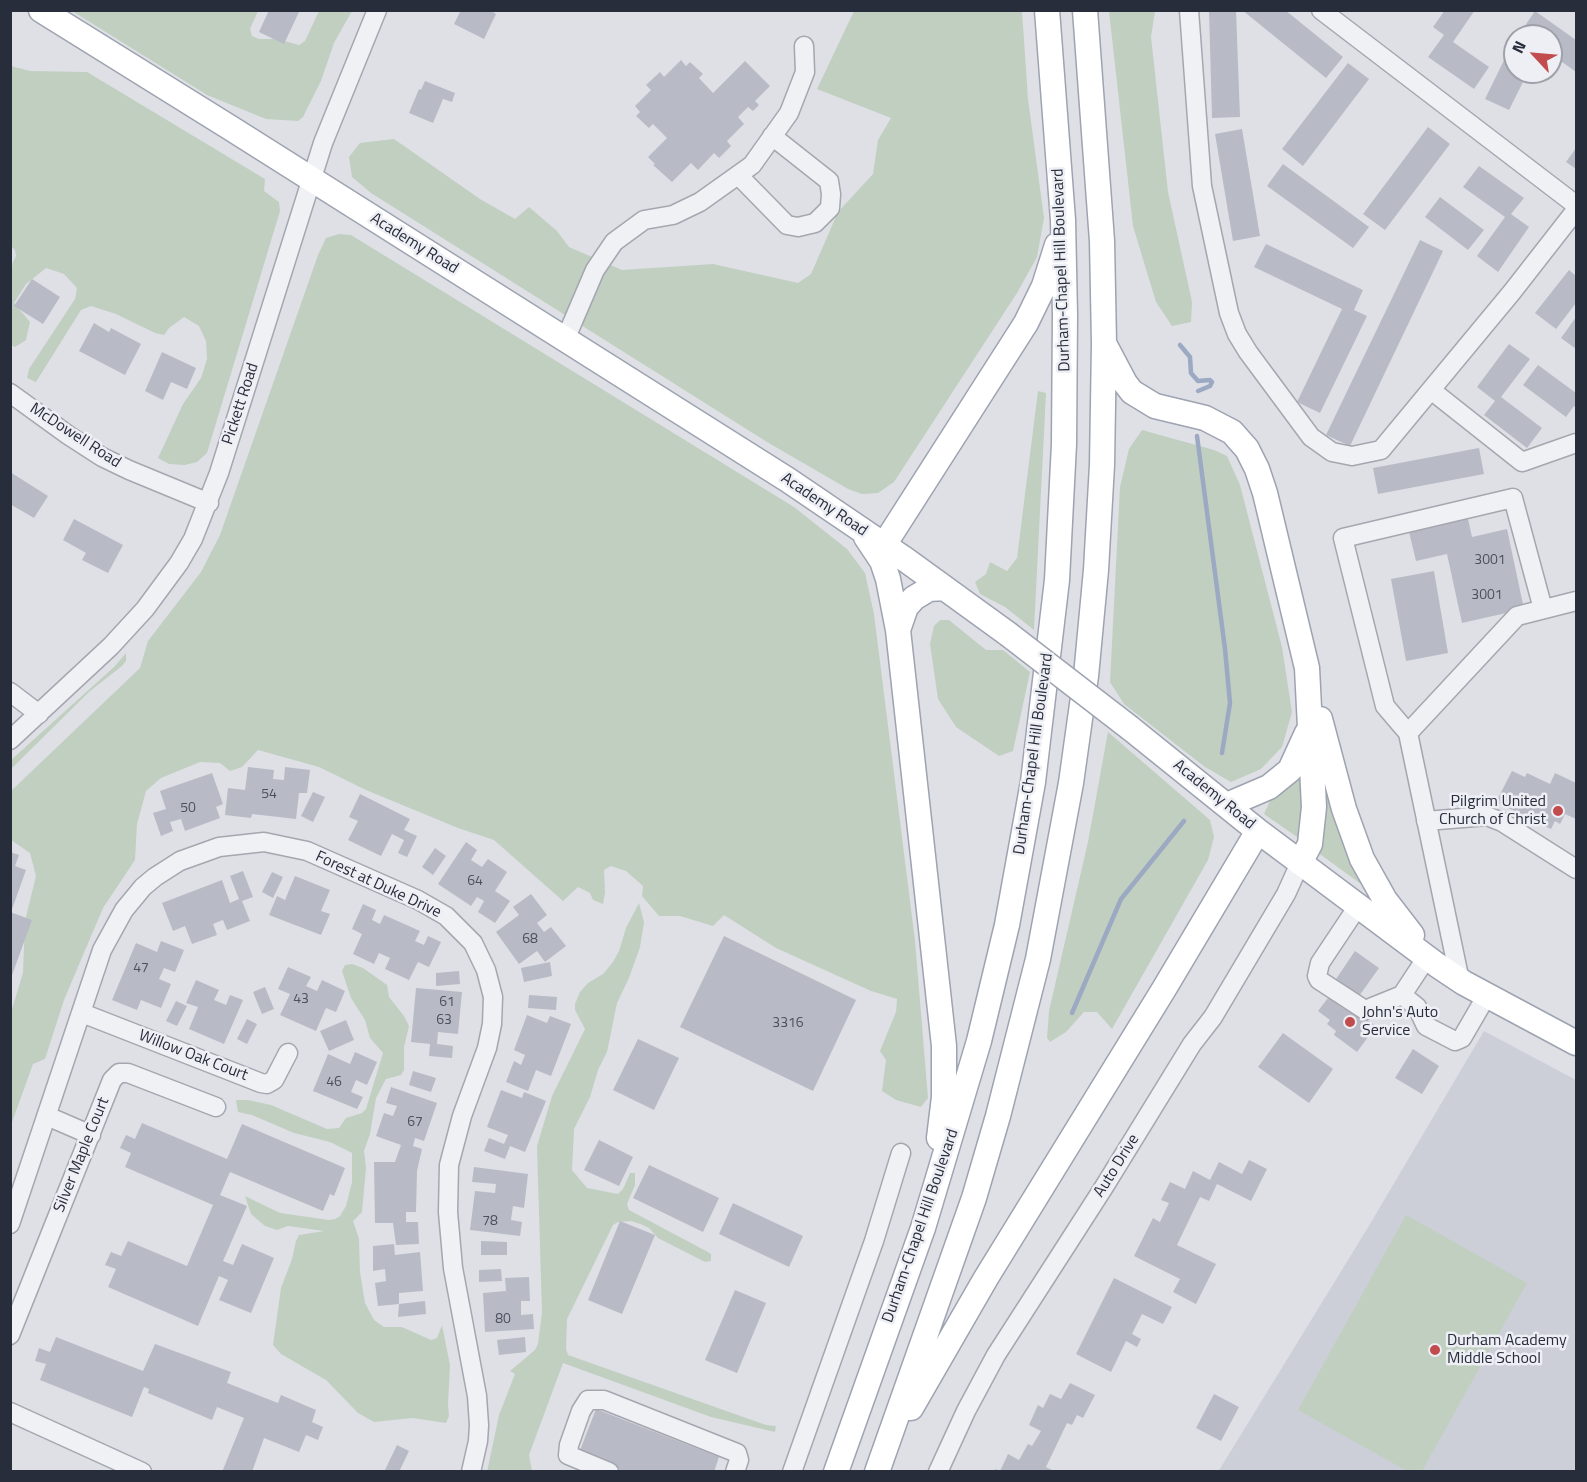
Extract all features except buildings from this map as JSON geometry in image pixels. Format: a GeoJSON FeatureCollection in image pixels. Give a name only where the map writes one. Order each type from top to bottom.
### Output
{"type":"FeatureCollection","features":[{"type":"Feature","properties":{"kind":"main road","name":"Academy Road"},"geometry":{"type":"LineString","coordinates":[[42,10],[788,480],[884,545],[1008,634],[1258,831],[1432,961],[1460,981],[1576,1043]]}},
{"type":"Feature","properties":{"kind":"main road","name":"Durham-Chapel Hill Boulevard"},"geometry":{"type":"LineString","coordinates":[[836,1472],[923,1228],[979,1041],[1006,925],[1033,782],[1057,580],[1064,444],[1063,220],[1047,10]]}},
{"type":"Feature","properties":{"kind":"main road"},"geometry":{"type":"LineString","coordinates":[[879,1467],[974,1198],[1023,1023],[1056,872],[1086,676],[1096,570],[1102,465],[1104,344],[1102,241],[1085,10]]}},
{"type":"Feature","properties":{"kind":"main road"},"geometry":{"type":"LineString","coordinates":[[884,545],[1026,323],[1044,286],[1063,220]]}},
{"type":"Feature","properties":{"kind":"main road"},"geometry":{"type":"LineString","coordinates":[[1104,344],[1125,383],[1140,398],[1155,406],[1205,418],[1227,429],[1238,437],[1257,469],[1265,493],[1344,809],[1362,859],[1384,900],[1432,961]]}},
{"type":"Feature","properties":{"kind":"main road"},"geometry":{"type":"LineString","coordinates":[[861,530],[882,561],[898,630],[944,1046],[944,1097],[923,1228]]}},
{"type":"Feature","properties":{"kind":"main road"},"geometry":{"type":"LineString","coordinates":[[898,630],[906,607],[914,598],[929,589],[944,588]]}},
{"type":"Feature","properties":{"kind":"main road"},"geometry":{"type":"LineString","coordinates":[[1300,863],[1310,844],[1314,807],[1307,668]]}},
{"type":"Feature","properties":{"kind":"main road"},"geometry":{"type":"LineString","coordinates":[[1227,805],[1269,787],[1290,770],[1296,761],[1310,725]]}},
{"type":"Feature","properties":{"kind":"main road"},"geometry":{"type":"LineString","coordinates":[[879,1467],[975,1296],[1164,989],[1258,831]]}},
{"type":"Feature","properties":{"kind":"street","name":"Pickett Road"},"geometry":{"type":"LineString","coordinates":[[10,740],[91,667],[145,609],[194,539],[209,503],[323,143],[377,10]]}},
{"type":"Feature","properties":{"kind":"street"},"geometry":{"type":"LineString","coordinates":[[1189,10],[1202,186],[1229,313],[1237,334],[1248,352],[1311,437],[1332,452],[1352,456],[1381,450],[1576,210]]}},
{"type":"Feature","properties":{"kind":"street"},"geometry":{"type":"LineString","coordinates":[[1321,10],[1576,205]]}},
{"type":"Feature","properties":{"kind":"street"},"geometry":{"type":"LineString","coordinates":[[565,340],[596,270],[614,242],[644,220],[673,215],[700,202],[752,165],[789,112],[805,72],[804,46]]}},
{"type":"Feature","properties":{"kind":"street"},"geometry":{"type":"LineString","coordinates":[[738,175],[787,225],[798,227],[815,223],[830,208],[829,181],[772,136]]}},
{"type":"Feature","properties":{"kind":"street"},"geometry":{"type":"LineString","coordinates":[[1431,390],[1522,462],[1576,443]]}},
{"type":"Feature","properties":{"kind":"street","name":"McDowell Road"},"geometry":{"type":"LineString","coordinates":[[10,393],[102,457],[209,503]]}},
{"type":"Feature","properties":{"kind":"street"},"geometry":{"type":"LineString","coordinates":[[1460,981],[1408,733],[1385,706],[1343,538],[1513,498],[1543,609]]}},
{"type":"Feature","properties":{"kind":"street"},"geometry":{"type":"LineString","coordinates":[[1408,733],[1517,616],[1576,602]]}},
{"type":"Feature","properties":{"kind":"street"},"geometry":{"type":"LineString","coordinates":[[10,692],[39,714]]}},
{"type":"Feature","properties":{"kind":"street"},"geometry":{"type":"LineString","coordinates":[[1426,821],[1487,816],[1502,822],[1576,869]]}},
{"type":"Feature","properties":{"kind":"street","name":"Forest at Duke Drive"},"geometry":{"type":"LineString","coordinates":[[10,1224],[102,950],[117,921],[133,898],[155,877],[180,861],[219,847],[264,843],[307,851],[418,900],[446,916],[473,943],[486,970],[493,997],[492,1024],[486,1048],[451,1152],[448,1212],[453,1268],[478,1406],[478,1441],[471,1472]]}},
{"type":"Feature","properties":{"kind":"street","name":"Auto Drive"},"geometry":{"type":"LineString","coordinates":[[938,1472],[970,1403],[996,1355],[1192,1044],[1213,1017],[1286,894],[1300,863]]}},
{"type":"Feature","properties":{"kind":"street"},"geometry":{"type":"LineString","coordinates":[[1358,906],[1320,963],[1317,976],[1365,1010],[1402,995],[1432,961]]}},
{"type":"Feature","properties":{"kind":"street"},"geometry":{"type":"LineString","coordinates":[[1402,995],[1417,1007],[1426,1026],[1455,1041],[1462,1038],[1486,995]]}},
{"type":"Feature","properties":{"kind":"street","name":"Willow Oak Court"},"geometry":{"type":"LineString","coordinates":[[82,1013],[261,1083],[267,1084],[274,1080],[288,1053]]}},
{"type":"Feature","properties":{"kind":"street","name":"Silver Maple Court"},"geometry":{"type":"LineString","coordinates":[[10,1335],[112,1080],[119,1073],[128,1073],[216,1107]]}},
{"type":"Feature","properties":{"kind":"street"},"geometry":{"type":"LineString","coordinates":[[47,1116],[91,1135]]}},
{"type":"Feature","properties":{"kind":"street"},"geometry":{"type":"LineString","coordinates":[[792,1472],[874,1241],[901,1153]]}},
{"type":"Feature","properties":{"kind":"street"},"geometry":{"type":"LineString","coordinates":[[609,1472],[568,1455],[569,1445],[581,1411],[588,1400],[604,1400],[737,1453],[739,1460],[735,1472]]}},
{"type":"Feature","properties":{"kind":"street"},"geometry":{"type":"LineString","coordinates":[[10,1412],[142,1472]]}},
{"type":"Feature","properties":{"kind":"shaded area","name":"Durham Academy Middle School"},"geometry":{"type":"Polygon","coordinates":[[[1484,1031],[1576,1080],[1576,1471],[1218,1472],[1367,1229],[1484,1031]]]}},
{"type":"Feature","properties":{"kind":"green space"},"geometry":{"type":"Polygon","coordinates":[[[72,11],[258,11],[250,29],[252,36],[299,45],[305,41],[319,11],[352,11],[334,43],[321,81],[303,117],[298,121],[266,119],[207,95],[72,11]]]}},
{"type":"Feature","properties":{"kind":"green space"},"geometry":{"type":"Polygon","coordinates":[[[854,11],[1022,11],[1028,99],[1044,218],[1037,257],[1017,293],[894,482],[878,493],[862,494],[848,489],[767,442],[371,193],[352,177],[349,157],[360,143],[394,139],[480,199],[515,219],[529,207],[557,231],[569,247],[622,270],[713,264],[798,283],[811,274],[838,212],[873,174],[878,140],[891,118],[817,89],[854,11]]]}},
{"type":"Feature","properties":{"kind":"green space"},"geometry":{"type":"Polygon","coordinates":[[[1109,11],[1155,11],[1151,37],[1168,192],[1192,302],[1191,322],[1172,326],[1156,302],[1133,226],[1109,11]]]}},
{"type":"Feature","properties":{"kind":"green space"},"geometry":{"type":"Polygon","coordinates":[[[11,66],[30,71],[87,72],[265,179],[264,191],[279,202],[280,211],[207,453],[197,462],[185,465],[169,464],[158,458],[183,404],[201,378],[207,359],[206,341],[199,326],[184,317],[169,328],[164,335],[91,306],[81,310],[36,382],[27,378],[29,369],[75,299],[77,288],[64,274],[46,268],[26,284],[14,303],[30,322],[26,340],[15,347],[11,345],[10,276],[16,256],[15,250],[10,245],[11,66]]]}},
{"type":"Feature","properties":{"kind":"green space"},"geometry":{"type":"Polygon","coordinates":[[[339,234],[351,235],[794,507],[847,549],[865,573],[874,614],[915,941],[928,1098],[921,1107],[896,1100],[882,1091],[886,1060],[880,1051],[896,1012],[897,999],[871,991],[776,948],[724,915],[713,926],[680,916],[659,916],[642,896],[643,886],[626,871],[611,866],[604,870],[603,904],[593,900],[590,893],[578,887],[563,901],[494,840],[458,828],[366,790],[319,767],[258,750],[242,767],[230,771],[220,763],[200,762],[161,778],[146,791],[137,824],[135,860],[103,908],[64,1000],[45,1059],[33,1064],[11,1125],[11,1012],[23,973],[25,921],[36,876],[30,853],[11,840],[11,791],[140,668],[148,641],[201,572],[220,535],[318,255],[326,238],[339,234]]]}},
{"type":"Feature","properties":{"kind":"green space"},"geometry":{"type":"Polygon","coordinates":[[[1038,391],[1046,393],[1034,630],[1005,607],[980,594],[975,582],[986,574],[990,562],[1007,571],[1017,558],[1038,391]]]}},
{"type":"Feature","properties":{"kind":"green space"},"geometry":{"type":"Polygon","coordinates":[[[1142,430],[1214,450],[1227,456],[1240,485],[1282,647],[1292,712],[1282,747],[1261,769],[1231,782],[1205,767],[1124,704],[1110,682],[1120,487],[1129,449],[1142,430]]]}},
{"type":"Feature","properties":{"kind":"green space"},"geometry":{"type":"Polygon","coordinates":[[[940,620],[949,620],[986,650],[1003,650],[1030,672],[1013,751],[999,756],[956,727],[938,699],[930,644],[934,626],[940,620]]]}},
{"type":"Feature","properties":{"kind":"green space"},"geometry":{"type":"Polygon","coordinates":[[[126,653],[126,661],[122,666],[90,691],[11,769],[11,760],[114,667],[126,653]]]}},
{"type":"Feature","properties":{"kind":"green space"},"geometry":{"type":"Polygon","coordinates":[[[1108,732],[1210,820],[1214,837],[1208,860],[1112,1029],[1097,1012],[1084,1012],[1066,1032],[1050,1042],[1047,1038],[1049,1011],[1088,842],[1108,732]]]}},
{"type":"Feature","properties":{"kind":"green space"},"geometry":{"type":"Polygon","coordinates":[[[1318,744],[1365,887],[1317,852],[1318,744]]]}},
{"type":"Feature","properties":{"kind":"green space"},"geometry":{"type":"Polygon","coordinates":[[[1307,760],[1299,837],[1297,837],[1264,814],[1275,790],[1307,760]]]}},
{"type":"Feature","properties":{"kind":"green space"},"geometry":{"type":"Polygon","coordinates":[[[639,903],[644,922],[640,947],[617,1003],[607,1052],[598,1070],[590,1097],[574,1129],[572,1170],[587,1188],[618,1194],[623,1189],[630,1173],[635,1173],[635,1185],[627,1204],[629,1210],[711,1254],[711,1261],[705,1262],[658,1238],[643,1225],[631,1221],[618,1222],[613,1225],[567,1319],[566,1349],[568,1355],[766,1425],[776,1426],[775,1432],[711,1417],[563,1363],[529,1455],[532,1471],[487,1472],[499,1415],[515,1374],[510,1371],[535,1350],[538,1344],[542,1312],[537,1146],[552,1096],[585,1029],[575,1010],[580,992],[588,983],[603,974],[613,962],[626,928],[639,903]]]}},
{"type":"Feature","properties":{"kind":"green space"},"geometry":{"type":"Polygon","coordinates":[[[352,964],[363,968],[387,985],[389,997],[409,1026],[404,1047],[404,1070],[401,1075],[386,1079],[376,1098],[370,1134],[364,1151],[366,1168],[362,1212],[353,1221],[359,1239],[360,1272],[365,1303],[374,1320],[384,1327],[402,1327],[431,1340],[437,1338],[442,1325],[450,1365],[449,1416],[446,1423],[413,1418],[374,1422],[358,1413],[326,1380],[281,1354],[273,1345],[281,1288],[296,1241],[299,1235],[324,1231],[288,1226],[277,1230],[265,1226],[251,1214],[245,1196],[280,1213],[335,1219],[340,1216],[346,1206],[352,1182],[352,1153],[330,1142],[294,1133],[252,1115],[238,1112],[236,1100],[271,1105],[327,1129],[339,1128],[346,1118],[362,1113],[366,1109],[383,1053],[370,1038],[365,1020],[351,998],[342,971],[345,965],[352,964]]]}},
{"type":"Feature","properties":{"kind":"green space"},"geometry":{"type":"Polygon","coordinates":[[[1406,1215],[1527,1283],[1422,1471],[1407,1471],[1298,1410],[1406,1215]]]}},
{"type":"Feature","properties":{"kind":"waterway"},"geometry":{"type":"LineString","coordinates":[[1180,345],[1190,357],[1191,373],[1198,381],[1210,380],[1212,382],[1210,386],[1198,391]]}},
{"type":"Feature","properties":{"kind":"waterway"},"geometry":{"type":"LineString","coordinates":[[1197,436],[1230,703],[1222,753]]}},
{"type":"Feature","properties":{"kind":"waterway"},"geometry":{"type":"LineString","coordinates":[[1072,1013],[1121,899],[1184,821]]}},
{"type":"Feature","properties":{"kind":"place","name":"Pilgrim United Church of Christ"},"geometry":{"type":"Point","coordinates":[1558,811]}},
{"type":"Feature","properties":{"kind":"place","name":"John's Auto Service"},"geometry":{"type":"Point","coordinates":[1350,1022]}},
{"type":"Feature","properties":{"kind":"place","name":"Durham Academy Middle School"},"geometry":{"type":"Point","coordinates":[1435,1350]}}]}
